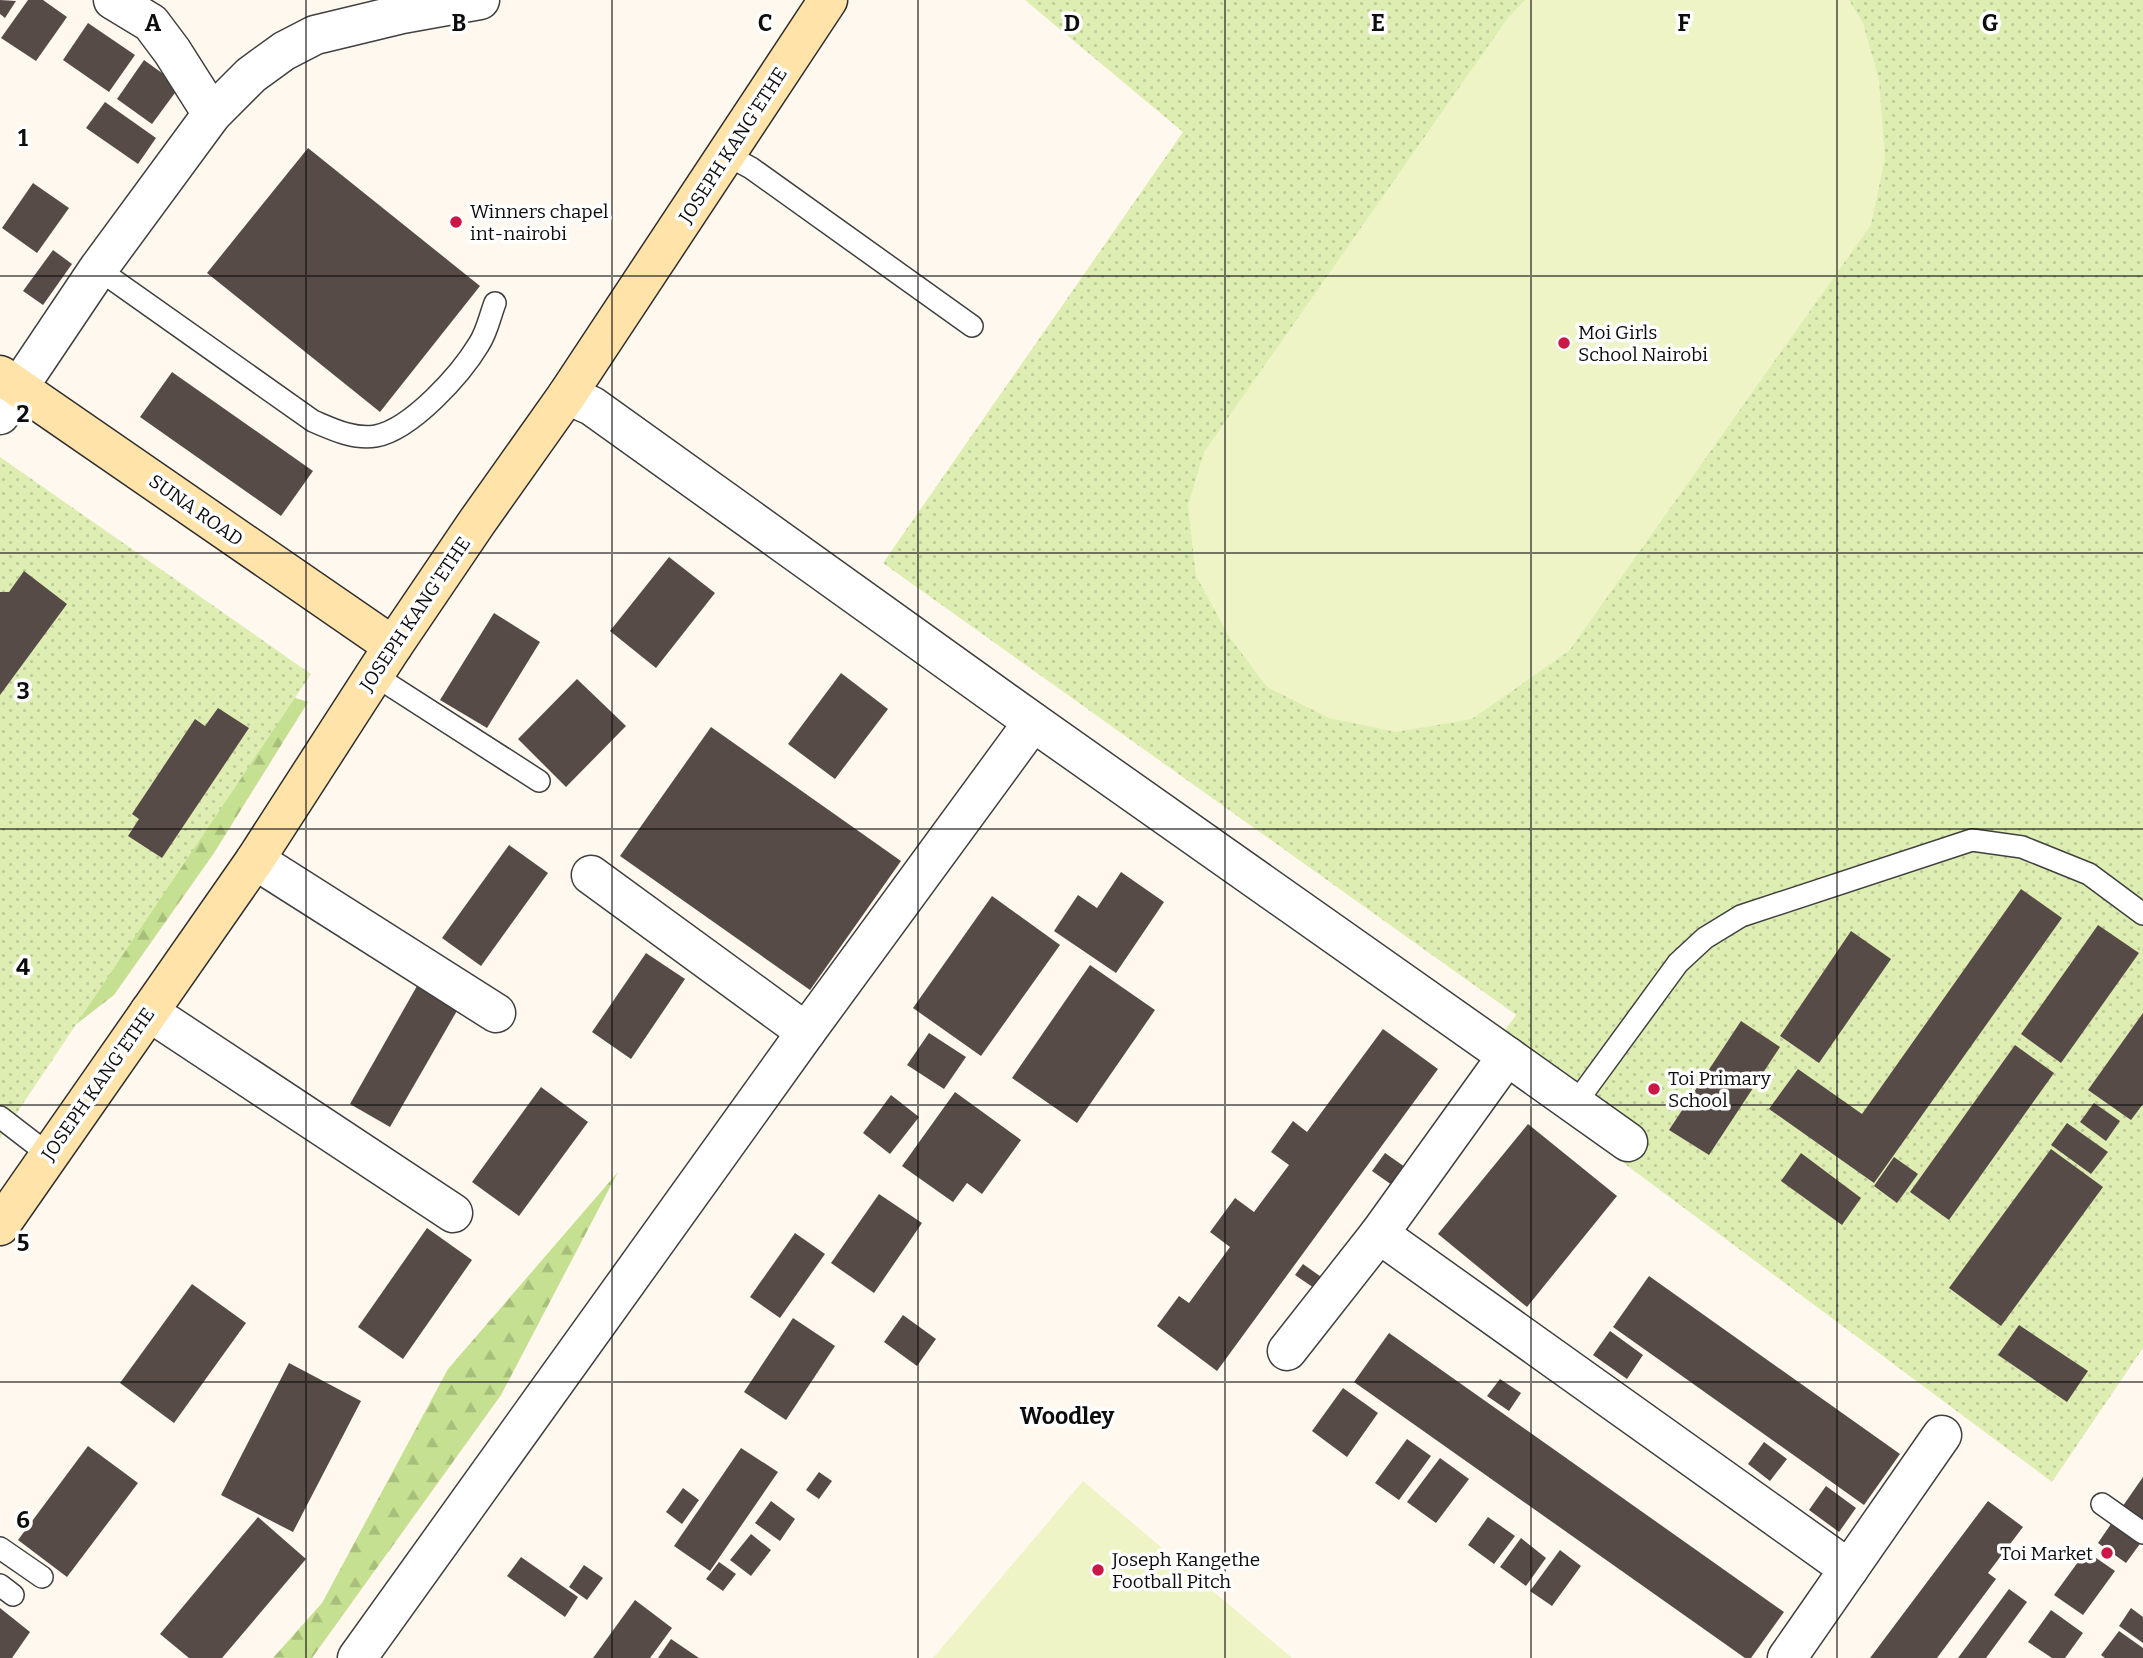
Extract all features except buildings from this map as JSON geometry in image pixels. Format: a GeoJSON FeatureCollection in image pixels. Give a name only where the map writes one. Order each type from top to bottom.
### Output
{"type":"FeatureCollection","features":[{"type":"Feature","properties":{"kind":"street"},"geometry":{"type":"LineString","coordinates":[[113,0],[151,23],[212,114]]}},
{"type":"Feature","properties":{"kind":"street"},"geometry":{"type":"LineString","coordinates":[[6,392],[212,114],[251,75],[284,51],[315,35],[402,14],[480,0]]}},
{"type":"Feature","properties":{"kind":"street","name":"JOSEPH KANG'ETHE"},"geometry":{"type":"LineString","coordinates":[[0,1226],[255,860],[383,661],[567,395],[828,0]]}},
{"type":"Feature","properties":{"kind":"street","name":"SUNA ROAD"},"geometry":{"type":"LineString","coordinates":[[6,392],[383,661]]}},
{"type":"Feature","properties":{"kind":"street"},"geometry":{"type":"LineString","coordinates":[[567,395],[592,406],[1032,722],[1628,1142]]}},
{"type":"Feature","properties":{"kind":"street"},"geometry":{"type":"LineString","coordinates":[[357,1658],[1032,722]]}},
{"type":"Feature","properties":{"kind":"street"},"geometry":{"type":"LineString","coordinates":[[255,860],[496,1013]]}},
{"type":"Feature","properties":{"kind":"street"},"geometry":{"type":"LineString","coordinates":[[591,875],[806,1032]]}},
{"type":"Feature","properties":{"kind":"street"},"geometry":{"type":"LineString","coordinates":[[149,1012],[453,1213]]}},
{"type":"Feature","properties":{"kind":"street"},"geometry":{"type":"LineString","coordinates":[[1287,1351],[1379,1234],[1507,1056]]}},
{"type":"Feature","properties":{"kind":"street"},"geometry":{"type":"LineString","coordinates":[[1379,1234],[1849,1569]]}},
{"type":"Feature","properties":{"kind":"street"},"geometry":{"type":"LineString","coordinates":[[1787,1658],[1942,1435]]}},
{"type":"Feature","properties":{"kind":"lane"},"geometry":{"type":"LineString","coordinates":[[727,155],[751,168],[972,326]]}},
{"type":"Feature","properties":{"kind":"lane"},"geometry":{"type":"LineString","coordinates":[[98,269],[313,421],[341,433],[374,437],[392,430],[419,412],[452,379],[480,342],[495,303]]}},
{"type":"Feature","properties":{"kind":"lane"},"geometry":{"type":"LineString","coordinates":[[383,661],[540,780]]}},
{"type":"Feature","properties":{"kind":"lane"},"geometry":{"type":"LineString","coordinates":[[1575,1104],[1678,963],[1705,938],[1741,916],[1972,840],[2022,847],[2089,874],[2143,914]]}},
{"type":"Feature","properties":{"kind":"lane"},"geometry":{"type":"LineString","coordinates":[[0,1118],[48,1154]]}},
{"type":"Feature","properties":{"kind":"lane"},"geometry":{"type":"LineString","coordinates":[[2102,1504],[2143,1533]]}},
{"type":"Feature","properties":{"kind":"lane"},"geometry":{"type":"LineString","coordinates":[[0,1548],[42,1577]]}},
{"type":"Feature","properties":{"kind":"green space"},"geometry":{"type":"Polygon","coordinates":[[[1025,0],[2143,0],[2143,1348],[2052,1482],[1484,1059],[1516,1015],[883,563],[1183,132],[1025,0]]]}},
{"type":"Feature","properties":{"kind":"green space"},"geometry":{"type":"Polygon","coordinates":[[[1525,0],[1849,0],[1863,23],[1879,80],[1885,158],[1871,225],[1569,651],[1472,719],[1396,732],[1329,718],[1267,687],[1230,638],[1196,576],[1188,505],[1204,452],[1507,19],[1525,0]]]}},
{"type":"Feature","properties":{"kind":"green space"},"geometry":{"type":"Polygon","coordinates":[[[0,457],[311,674],[0,1138],[0,457]]]}},
{"type":"Feature","properties":{"kind":"green space"},"geometry":{"type":"Polygon","coordinates":[[[250,684],[308,702],[214,853],[114,995],[8,1077],[0,757],[250,684]]]}},
{"type":"Feature","properties":{"kind":"green space"},"geometry":{"type":"Polygon","coordinates":[[[618,1172],[501,1395],[312,1658],[273,1658],[322,1603],[448,1369],[618,1172]]]}},
{"type":"Feature","properties":{"kind":"green space","name":"Joseph Kangethe Football Pitch"},"geometry":{"type":"Polygon","coordinates":[[[1083,1481],[1292,1658],[933,1658],[1083,1481]]]}},
{"type":"Feature","properties":{"kind":"place","name":"Winners chapel int-nairobi"},"geometry":{"type":"Point","coordinates":[456,222]}},
{"type":"Feature","properties":{"kind":"place","name":"Moi Girls School Nairobi"},"geometry":{"type":"Point","coordinates":[1564,343]}},
{"type":"Feature","properties":{"kind":"place","name":"Toi Primary School"},"geometry":{"type":"Point","coordinates":[1654,1089]}},
{"type":"Feature","properties":{"kind":"place","name":"Toi Market"},"geometry":{"type":"Point","coordinates":[2107,1553]}},
{"type":"Feature","properties":{"kind":"place","name":"Joseph Kangethe Football Pitch"},"geometry":{"type":"Point","coordinates":[1098,1570]}},
{"type":"Feature","properties":{"kind":"district","name":"Woodley"},"geometry":{"type":"Point","coordinates":[1067,1416]}}]}
